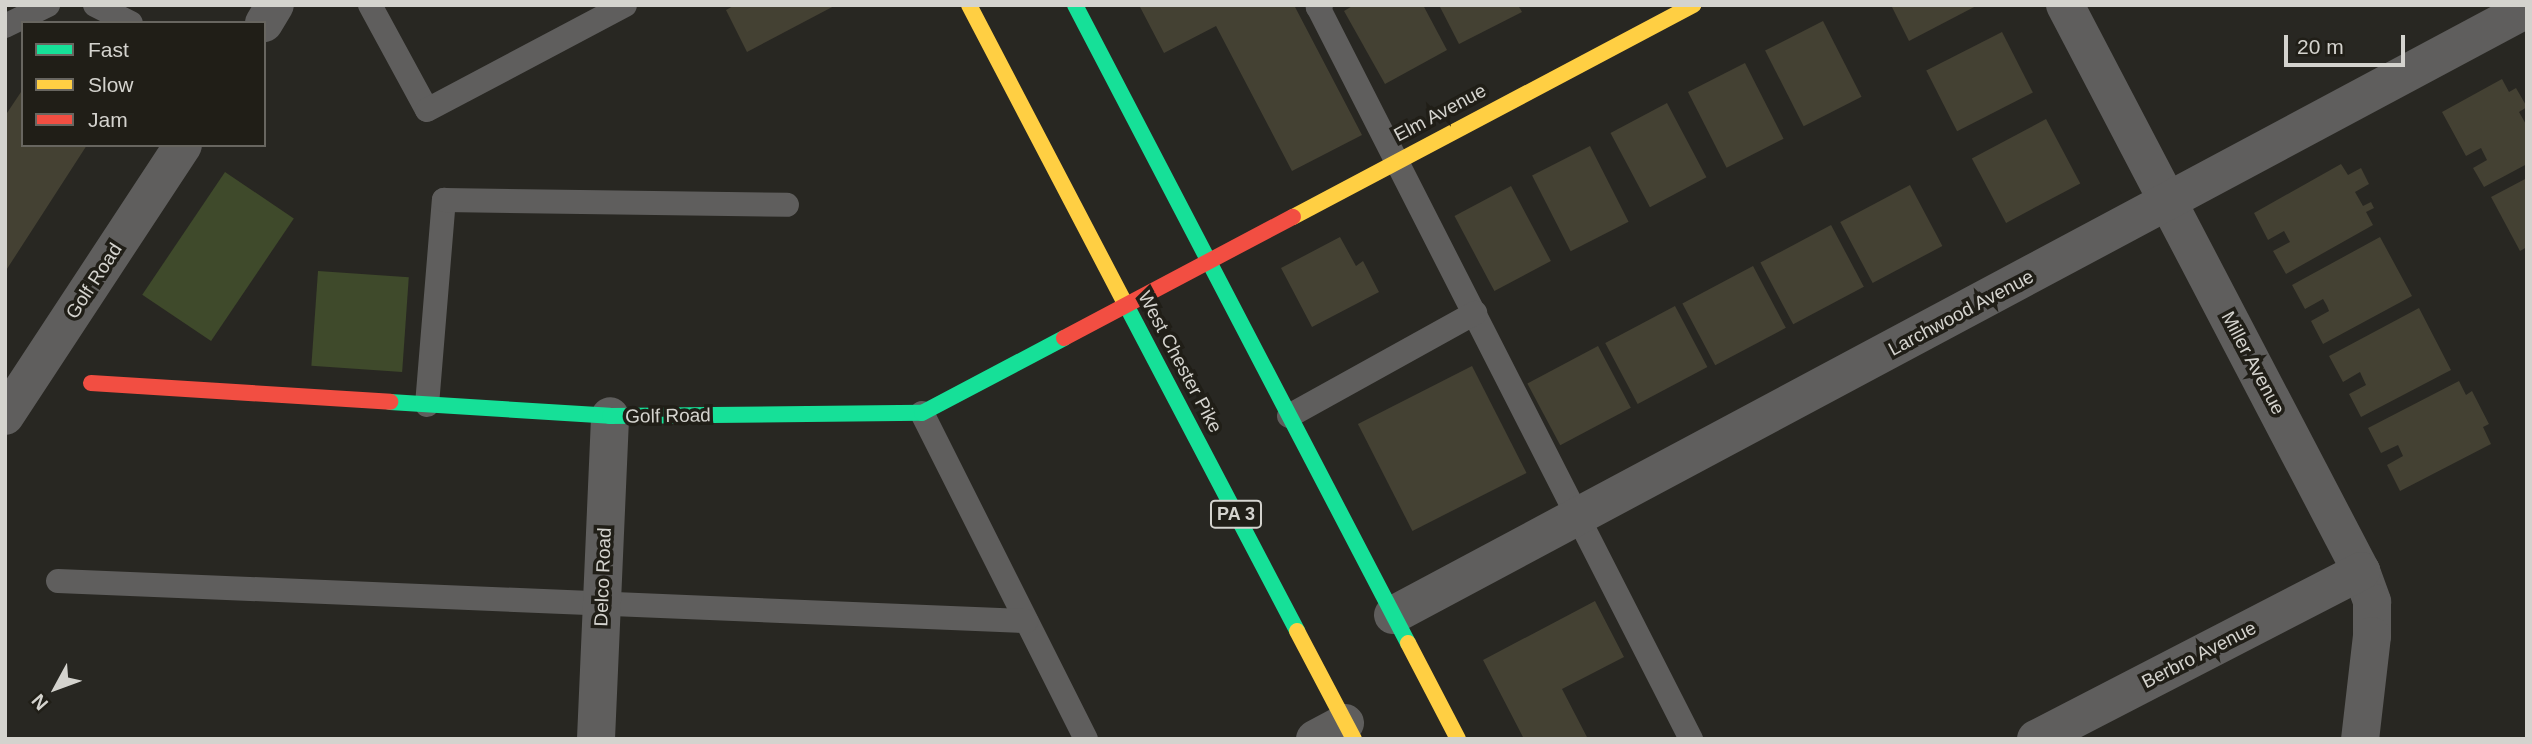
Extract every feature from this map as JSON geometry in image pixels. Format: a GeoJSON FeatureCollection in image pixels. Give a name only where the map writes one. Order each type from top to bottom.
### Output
{"type":"FeatureCollection","features":[{"type":"Feature","properties":{"kind":"street"},"geometry":{"type":"LineString","coordinates":[[265,21],[275,5]]}},
{"type":"Feature","properties":{"kind":"street","name":"West Chester Pike"},"geometry":{"type":"LineString","coordinates":[[969,5],[1126,306],[1338,733]]}},
{"type":"Feature","properties":{"kind":"street"},"geometry":{"type":"LineString","coordinates":[[1075,5],[1458,739]]}},
{"type":"Feature","properties":{"kind":"street","name":"Elm Avenue"},"geometry":{"type":"LineString","coordinates":[[1209,261],[1693,5]]}},
{"type":"Feature","properties":{"kind":"street","name":"Miller Avenue"},"geometry":{"type":"LineString","coordinates":[[2065,5],[2361,571],[2372,602],[2372,636],[2360,739]]}},
{"type":"Feature","properties":{"kind":"street","name":"Larchwood Avenue"},"geometry":{"type":"LineString","coordinates":[[1393,615],[2169,203],[2527,9]]}},
{"type":"Feature","properties":{"kind":"street","name":"Golf Road"},"geometry":{"type":"LineString","coordinates":[[5,416],[182,147]]}},
{"type":"Feature","properties":{"kind":"street","name":"Golf Road"},"geometry":{"type":"LineString","coordinates":[[91,383],[610,416],[922,413],[1209,261]]}},
{"type":"Feature","properties":{"kind":"street","name":"Delco Road"},"geometry":{"type":"LineString","coordinates":[[596,739],[610,416]]}},
{"type":"Feature","properties":{"kind":"street","name":"Berbro Avenue"},"geometry":{"type":"LineString","coordinates":[[2036,739],[2361,571]]}},
{"type":"Feature","properties":{"kind":"lane"},"geometry":{"type":"LineString","coordinates":[[5,26],[48,5]]}},
{"type":"Feature","properties":{"kind":"lane"},"geometry":{"type":"LineString","coordinates":[[95,5],[127,21]]}},
{"type":"Feature","properties":{"kind":"lane"},"geometry":{"type":"LineString","coordinates":[[370,5],[427,110],[625,5]]}},
{"type":"Feature","properties":{"kind":"lane"},"geometry":{"type":"LineString","coordinates":[[1321,5],[1318,7],[1691,739]]}},
{"type":"Feature","properties":{"kind":"lane"},"geometry":{"type":"LineString","coordinates":[[427,405],[444,200],[787,205]]}},
{"type":"Feature","properties":{"kind":"lane"},"geometry":{"type":"LineString","coordinates":[[1289,416],[1475,313]]}},
{"type":"Feature","properties":{"kind":"lane"},"geometry":{"type":"LineString","coordinates":[[922,413],[1086,739]]}},
{"type":"Feature","properties":{"kind":"lane"},"geometry":{"type":"LineString","coordinates":[[58,581],[1026,621]]}},
{"type":"Feature","properties":{"kind":"green space"},"geometry":{"type":"Polygon","coordinates":[[[225,172],[294,218],[211,341],[142,295],[225,172]]]}},
{"type":"Feature","properties":{"kind":"green space"},"geometry":{"type":"Polygon","coordinates":[[[318,271],[409,277],[402,372],[311,366],[318,271]]]}},
{"type":"Feature","properties":{"kind":"building"},"geometry":{"type":"Polygon","coordinates":[[[735,5],[836,5],[747,52],[726,10],[735,5]]]}},
{"type":"Feature","properties":{"kind":"building"},"geometry":{"type":"Polygon","coordinates":[[[1139,5],[1294,5],[1362,135],[1292,171],[1216,26],[1164,53],[1139,5]]]}},
{"type":"Feature","properties":{"kind":"building"},"geometry":{"type":"Polygon","coordinates":[[[1354,5],[1423,5],[1447,50],[1385,84],[1344,11],[1354,5]]]}},
{"type":"Feature","properties":{"kind":"building"},"geometry":{"type":"Polygon","coordinates":[[[1439,5],[1518,5],[1522,12],[1459,44],[1439,5]]]}},
{"type":"Feature","properties":{"kind":"building"},"geometry":{"type":"Polygon","coordinates":[[[1891,5],[1978,5],[1909,41],[1891,5]]]}},
{"type":"Feature","properties":{"kind":"building"},"geometry":{"type":"Polygon","coordinates":[[[1823,21],[1862,97],[1804,126],[1765,51],[1823,21]]]}},
{"type":"Feature","properties":{"kind":"building"},"geometry":{"type":"Polygon","coordinates":[[[2002,32],[2033,93],[1957,131],[1926,71],[2002,32]]]}},
{"type":"Feature","properties":{"kind":"building"},"geometry":{"type":"Polygon","coordinates":[[[1745,63],[1784,139],[1727,168],[1688,92],[1745,63]]]}},
{"type":"Feature","properties":{"kind":"building"},"geometry":{"type":"Polygon","coordinates":[[[2502,79],[2509,92],[2516,88],[2527,107],[2519,112],[2527,126],[2527,164],[2484,187],[2473,168],[2487,160],[2481,148],[2466,156],[2442,112],[2502,79]]]}},
{"type":"Feature","properties":{"kind":"building"},"geometry":{"type":"Polygon","coordinates":[[[21,92],[21,147],[86,147],[5,272],[5,116],[21,92]]]}},
{"type":"Feature","properties":{"kind":"building"},"geometry":{"type":"Polygon","coordinates":[[[1667,103],[1706,177],[1650,207],[1610,133],[1667,103]]]}},
{"type":"Feature","properties":{"kind":"building"},"geometry":{"type":"Polygon","coordinates":[[[2046,119],[2080,183],[2006,223],[1972,158],[2046,119]]]}},
{"type":"Feature","properties":{"kind":"building"},"geometry":{"type":"Polygon","coordinates":[[[1590,146],[1629,222],[1571,251],[1532,176],[1590,146]]]}},
{"type":"Feature","properties":{"kind":"building"},"geometry":{"type":"Polygon","coordinates":[[[2341,164],[2348,175],[2361,168],[2369,184],[2355,192],[2363,206],[2371,202],[2374,208],[2366,212],[2373,225],[2286,274],[2273,251],[2290,242],[2284,231],[2268,240],[2254,213],[2341,164]]]}},
{"type":"Feature","properties":{"kind":"building"},"geometry":{"type":"Polygon","coordinates":[[[2527,178],[2527,247],[2520,251],[2491,197],[2527,178]]]}},
{"type":"Feature","properties":{"kind":"building"},"geometry":{"type":"Polygon","coordinates":[[[1910,185],[1942,246],[1873,283],[1840,222],[1910,185]]]}},
{"type":"Feature","properties":{"kind":"building"},"geometry":{"type":"Polygon","coordinates":[[[1511,186],[1551,261],[1494,291],[1454,216],[1511,186]]]}},
{"type":"Feature","properties":{"kind":"building"},"geometry":{"type":"Polygon","coordinates":[[[1831,225],[1864,287],[1793,324],[1760,263],[1831,225]]]}},
{"type":"Feature","properties":{"kind":"building"},"geometry":{"type":"Polygon","coordinates":[[[1340,237],[1356,266],[1363,261],[1379,292],[1312,327],[1281,268],[1340,237]]]}},
{"type":"Feature","properties":{"kind":"building"},"geometry":{"type":"Polygon","coordinates":[[[2380,237],[2412,296],[2323,344],[2311,321],[2329,311],[2327,306],[2323,299],[2305,309],[2292,285],[2380,237]]]}},
{"type":"Feature","properties":{"kind":"building"},"geometry":{"type":"Polygon","coordinates":[[[1753,266],[1786,328],[1715,365],[1682,304],[1753,266]]]}},
{"type":"Feature","properties":{"kind":"building"},"geometry":{"type":"Polygon","coordinates":[[[1675,306],[1707,367],[1638,404],[1605,343],[1675,306]]]}},
{"type":"Feature","properties":{"kind":"building"},"geometry":{"type":"Polygon","coordinates":[[[2419,308],[2451,370],[2361,417],[2349,394],[2366,385],[2360,372],[2343,382],[2329,356],[2419,308]]]}},
{"type":"Feature","properties":{"kind":"building"},"geometry":{"type":"Polygon","coordinates":[[[1598,346],[1631,408],[1560,445],[1527,384],[1598,346]]]}},
{"type":"Feature","properties":{"kind":"building"},"geometry":{"type":"Polygon","coordinates":[[[1472,366],[1526,473],[1412,531],[1358,424],[1472,366]]]}},
{"type":"Feature","properties":{"kind":"building"},"geometry":{"type":"Polygon","coordinates":[[[2459,381],[2466,395],[2472,391],[2489,424],[2483,427],[2491,444],[2400,491],[2387,465],[2403,456],[2398,445],[2381,453],[2368,428],[2459,381]]]}},
{"type":"Feature","properties":{"kind":"building"},"geometry":{"type":"Polygon","coordinates":[[[1595,601],[1624,657],[1562,689],[1588,739],[1524,739],[1483,660],[1595,601]]]}},
{"type":"Feature","properties":{"kind":"traffic: fast"},"geometry":{"type":"LineString","coordinates":[[1075,5],[1408,643]]}},
{"type":"Feature","properties":{"kind":"traffic: fast"},"geometry":{"type":"LineString","coordinates":[[1124,301],[1297,631]]}},
{"type":"Feature","properties":{"kind":"traffic: fast"},"geometry":{"type":"LineString","coordinates":[[390,402],[610,416],[922,413],[1064,338]]}},
{"type":"Feature","properties":{"kind":"traffic: slow"},"geometry":{"type":"LineString","coordinates":[[969,5],[1124,301]]}},
{"type":"Feature","properties":{"kind":"traffic: slow"},"geometry":{"type":"LineString","coordinates":[[1293,217],[1693,5]]}},
{"type":"Feature","properties":{"kind":"traffic: slow"},"geometry":{"type":"LineString","coordinates":[[1297,631],[1354,739]]}},
{"type":"Feature","properties":{"kind":"traffic: slow"},"geometry":{"type":"LineString","coordinates":[[1408,643],[1458,739]]}},
{"type":"Feature","properties":{"kind":"traffic: jam"},"geometry":{"type":"LineString","coordinates":[[1064,338],[1293,217]]}},
{"type":"Feature","properties":{"kind":"traffic: jam"},"geometry":{"type":"LineString","coordinates":[[91,383],[390,402]]}}]}
